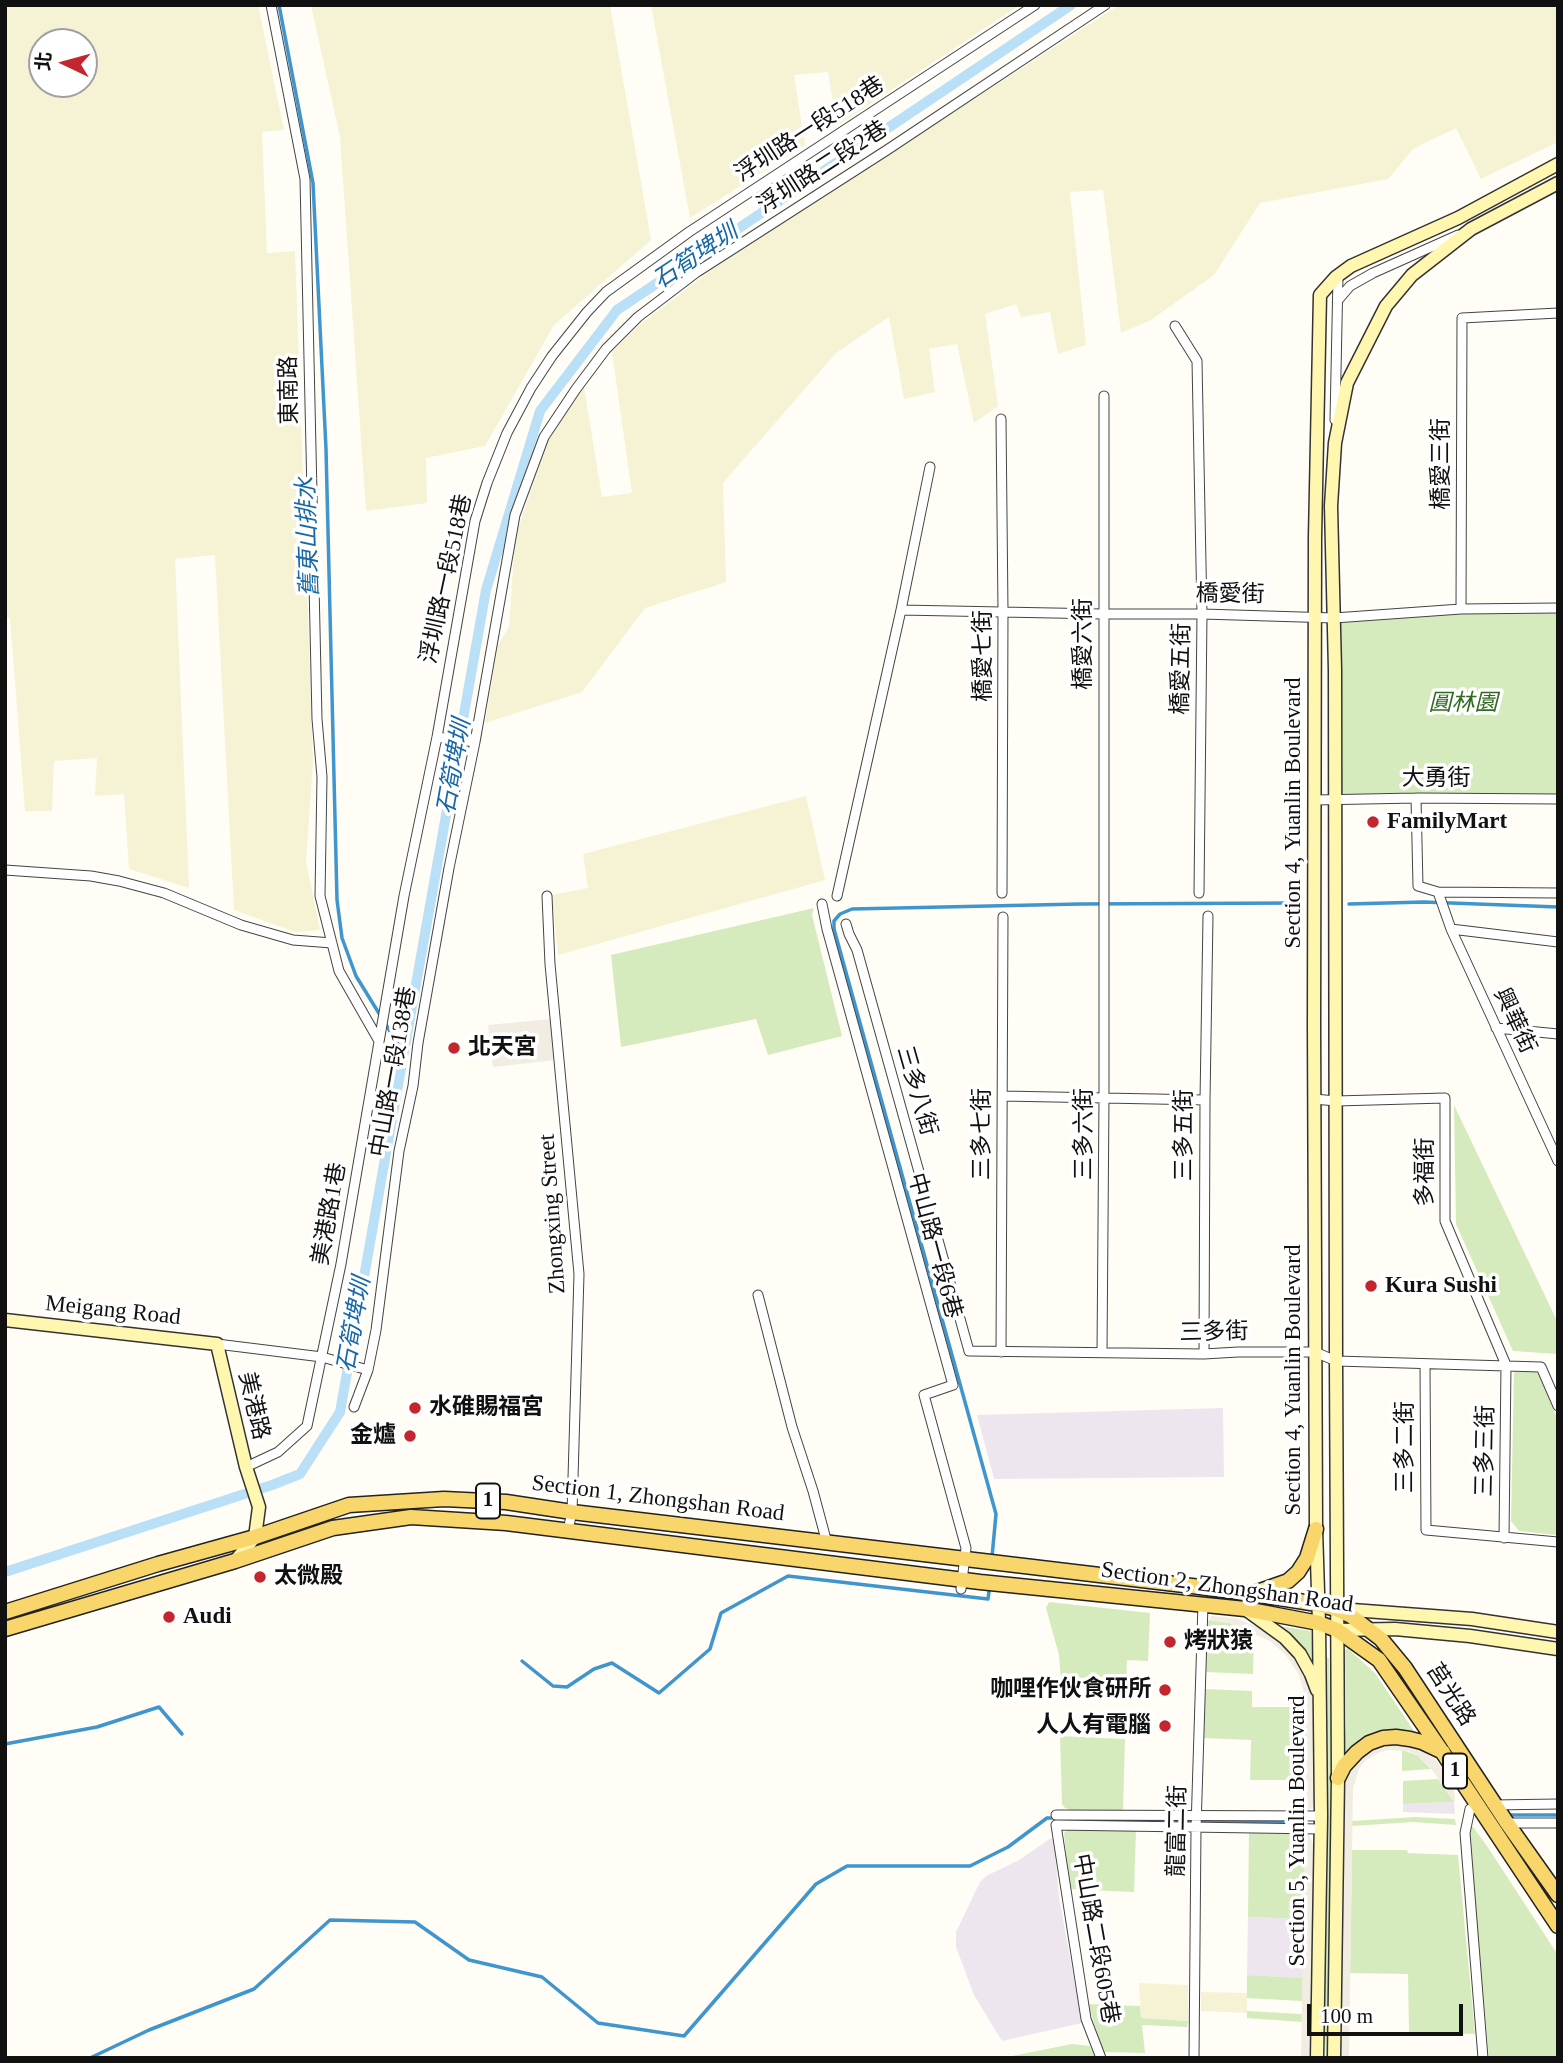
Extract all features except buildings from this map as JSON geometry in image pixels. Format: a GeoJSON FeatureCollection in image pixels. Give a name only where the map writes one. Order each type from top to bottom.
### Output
{"type":"FeatureCollection","features":[{"type":"Feature","properties":{"kind":"main road","name":"Section 4, Yuanlin Boulevard"},"geometry":{"type":"LineString","coordinates":[[1317,1604],[1315,537],[1320,295],[1351,266],[1458,218],[1558,164]]}},
{"type":"Feature","properties":{"kind":"main road","name":"Section 4, Yuanlin Boulevard"},"geometry":{"type":"LineString","coordinates":[[1337,1630],[1336,801],[1331,506],[1335,443],[1348,383],[1386,306],[1412,275],[1471,229],[1558,183]]}},
{"type":"Feature","properties":{"kind":"main road","name":"Meigang Road"},"geometry":{"type":"LineString","coordinates":[[5,1320],[217,1344]]}},
{"type":"Feature","properties":{"kind":"main road","name":"美港路"},"geometry":{"type":"LineString","coordinates":[[217,1344],[247,1472],[259,1507],[255,1537]]}},
{"type":"Feature","properties":{"kind":"main road","name":"Section 1, Zhongshan Road"},"geometry":{"type":"LineString","coordinates":[[5,1612],[255,1537],[348,1505],[444,1499],[506,1502],[1017,1567]]}},
{"type":"Feature","properties":{"kind":"main road","name":"Section 1, Zhongshan Road"},"geometry":{"type":"LineString","coordinates":[[5,1629],[235,1561],[333,1528],[411,1517],[568,1530],[961,1584],[980,1582],[1015,1586]]}},
{"type":"Feature","properties":{"kind":"main road"},"geometry":{"type":"LineString","coordinates":[[1250,1594],[1288,1581],[1298,1572],[1307,1558],[1316,1529]]}},
{"type":"Feature","properties":{"kind":"main road"},"geometry":{"type":"LineString","coordinates":[[235,1561],[255,1537]]}},
{"type":"Feature","properties":{"kind":"main road","name":"Section 2, Zhongshan Road"},"geometry":{"type":"LineString","coordinates":[[1017,1567],[1250,1594],[1336,1609],[1472,1619],[1558,1632]]}},
{"type":"Feature","properties":{"kind":"main road","name":"Section 2, Zhongshan Road"},"geometry":{"type":"LineString","coordinates":[[1015,1586],[1245,1609],[1319,1623],[1337,1630],[1369,1629],[1470,1636],[1558,1649]]}},
{"type":"Feature","properties":{"kind":"main road","name":"Section 5, Yuanlin Boulevard"},"geometry":{"type":"LineString","coordinates":[[1317,1604],[1321,1717],[1317,2058]]}},
{"type":"Feature","properties":{"kind":"main road"},"geometry":{"type":"LineString","coordinates":[[1245,1609],[1285,1638],[1300,1654],[1317,1690],[1321,1717]]}},
{"type":"Feature","properties":{"kind":"main road","name":"莒光路"},"geometry":{"type":"LineString","coordinates":[[1336,1609],[1351,1616],[1381,1639],[1405,1668],[1507,1823]]}},
{"type":"Feature","properties":{"kind":"main road","name":"Section 5, Yuanlin Boulevard"},"geometry":{"type":"LineString","coordinates":[[1334,2058],[1337,1630]]}},
{"type":"Feature","properties":{"kind":"main road","name":"1"},"geometry":{"type":"LineString","coordinates":[[1337,1630],[1379,1660],[1558,1926]]}},
{"type":"Feature","properties":{"kind":"main road"},"geometry":{"type":"LineString","coordinates":[[1338,1778],[1343,1766],[1357,1752],[1369,1743],[1383,1738],[1410,1739],[1443,1753]]}},
{"type":"Feature","properties":{"kind":"main road","name":"1"},"geometry":{"type":"LineString","coordinates":[[1507,1823],[1558,1895]]}},
{"type":"Feature","properties":{"kind":"street","name":"東南路"},"geometry":{"type":"LineString","coordinates":[[271,5],[305,179],[317,719],[322,778],[320,896],[332,943]]}},
{"type":"Feature","properties":{"kind":"street","name":"浮圳路一段518巷"},"geometry":{"type":"LineString","coordinates":[[382,1027],[473,534],[487,483],[507,433],[531,388],[587,312],[606,292],[652,257],[1035,5]]}},
{"type":"Feature","properties":{"kind":"street","name":"浮圳路二段2巷"},"geometry":{"type":"LineString","coordinates":[[475,742],[515,515],[544,437],[606,349],[638,317],[697,272],[1105,5]]}},
{"type":"Feature","properties":{"kind":"street"},"geometry":{"type":"LineString","coordinates":[[1338,300],[1350,286],[1373,273],[1471,229]]}},
{"type":"Feature","properties":{"kind":"street"},"geometry":{"type":"LineString","coordinates":[[1335,443],[1338,276]]}},
{"type":"Feature","properties":{"kind":"street","name":"橋愛三街"},"geometry":{"type":"LineString","coordinates":[[1461,609],[1462,318],[1558,313]]}},
{"type":"Feature","properties":{"kind":"street","name":"橋愛五街"},"geometry":{"type":"LineString","coordinates":[[1175,326],[1197,362],[1202,614],[1199,893]]}},
{"type":"Feature","properties":{"kind":"street","name":"橋愛六街"},"geometry":{"type":"LineString","coordinates":[[1104,396],[1104,916]]}},
{"type":"Feature","properties":{"kind":"street","name":"橋愛七街"},"geometry":{"type":"LineString","coordinates":[[1001,419],[1002,893]]}},
{"type":"Feature","properties":{"kind":"street"},"geometry":{"type":"LineString","coordinates":[[837,896],[930,467]]}},
{"type":"Feature","properties":{"kind":"street","name":"橋愛街"},"geometry":{"type":"LineString","coordinates":[[901,610],[1334,618],[1461,609],[1558,608]]}},
{"type":"Feature","properties":{"kind":"street"},"geometry":{"type":"LineString","coordinates":[[437,737],[475,742]]}},
{"type":"Feature","properties":{"kind":"street","name":"中山路一段138巷"},"geometry":{"type":"LineString","coordinates":[[354,1407],[368,1370],[376,1330],[400,1151],[413,1086],[420,1030],[475,742]]}},
{"type":"Feature","properties":{"kind":"street"},"geometry":{"type":"LineString","coordinates":[[1416,798],[1418,886],[1438,894],[1558,893]]}},
{"type":"Feature","properties":{"kind":"street","name":"大勇街"},"geometry":{"type":"LineString","coordinates":[[1315,800],[1558,799]]}},
{"type":"Feature","properties":{"kind":"street"},"geometry":{"type":"LineString","coordinates":[[5,870],[91,876],[120,881],[164,893],[254,929],[293,940],[332,943],[340,971],[379,1041]]}},
{"type":"Feature","properties":{"kind":"street","name":"興華街"},"geometry":{"type":"LineString","coordinates":[[1438,894],[1451,929],[1558,1161]]}},
{"type":"Feature","properties":{"kind":"street","name":"Zhongxing Street"},"geometry":{"type":"LineString","coordinates":[[547,895],[550,964],[579,1274],[572,1512],[568,1530]]}},
{"type":"Feature","properties":{"kind":"street","name":"中山路一段6巷"},"geometry":{"type":"LineString","coordinates":[[822,904],[953,1385],[924,1395],[966,1548],[961,1584]]}},
{"type":"Feature","properties":{"kind":"street","name":"三多六街"},"geometry":{"type":"LineString","coordinates":[[1102,1352],[1104,916]]}},
{"type":"Feature","properties":{"kind":"street","name":"三多五街"},"geometry":{"type":"LineString","coordinates":[[1204,1354],[1208,916]]}},
{"type":"Feature","properties":{"kind":"street","name":"三多七街"},"geometry":{"type":"LineString","coordinates":[[1001,1352],[1003,917]]}},
{"type":"Feature","properties":{"kind":"street","name":"三多八街"},"geometry":{"type":"LineString","coordinates":[[846,924],[857,950],[969,1351]]}},
{"type":"Feature","properties":{"kind":"street"},"geometry":{"type":"LineString","coordinates":[[1451,929],[1558,942]]}},
{"type":"Feature","properties":{"kind":"street","name":"美港路1巷"},"geometry":{"type":"LineString","coordinates":[[247,1472],[278,1452],[307,1426],[341,1264],[382,1027]]}},
{"type":"Feature","properties":{"kind":"street"},"geometry":{"type":"LineString","coordinates":[[1496,1028],[1558,1034]]}},
{"type":"Feature","properties":{"kind":"street"},"geometry":{"type":"LineString","coordinates":[[1003,1096],[1205,1100]]}},
{"type":"Feature","properties":{"kind":"street","name":"多福街"},"geometry":{"type":"LineString","coordinates":[[1314,1099],[1336,1101],[1446,1098],[1446,1221],[1506,1365]]}},
{"type":"Feature","properties":{"kind":"street"},"geometry":{"type":"LineString","coordinates":[[758,1295],[792,1427],[827,1543]]}},
{"type":"Feature","properties":{"kind":"street"},"geometry":{"type":"LineString","coordinates":[[217,1344],[322,1357],[368,1370]]}},
{"type":"Feature","properties":{"kind":"street","name":"三多街"},"geometry":{"type":"LineString","coordinates":[[969,1351],[1204,1354],[1315,1352],[1336,1361],[1541,1367],[1558,1406]]}},
{"type":"Feature","properties":{"kind":"street","name":"三多二街"},"geometry":{"type":"LineString","coordinates":[[1425,1364],[1426,1530],[1504,1538]]}},
{"type":"Feature","properties":{"kind":"street","name":"三多三街"},"geometry":{"type":"LineString","coordinates":[[1504,1538],[1506,1365]]}},
{"type":"Feature","properties":{"kind":"street"},"geometry":{"type":"LineString","coordinates":[[1504,1538],[1558,1542]]}},
{"type":"Feature","properties":{"kind":"street","name":"龍富二街"},"geometry":{"type":"LineString","coordinates":[[1194,2058],[1196,1816],[1203,1604]]}},
{"type":"Feature","properties":{"kind":"street"},"geometry":{"type":"LineString","coordinates":[[1483,2058],[1465,1833],[1470,1809],[1476,1804],[1558,1804]]}},
{"type":"Feature","properties":{"kind":"street"},"geometry":{"type":"LineString","coordinates":[[1056,1815],[1196,1816],[1321,1822]]}},
{"type":"Feature","properties":{"kind":"street"},"geometry":{"type":"LineString","coordinates":[[1196,1828],[1321,1822]]}},
{"type":"Feature","properties":{"kind":"street"},"geometry":{"type":"LineString","coordinates":[[1491,1824],[1558,1823]]}},
{"type":"Feature","properties":{"kind":"street","name":"中山路二段605巷"},"geometry":{"type":"LineString","coordinates":[[1101,2058],[1086,2019],[1056,1825],[1196,1828]]}},
{"type":"Feature","properties":{"kind":"shaded area"},"geometry":{"type":"Polygon","coordinates":[[[5,5],[258,5],[284,130],[262,132],[267,253],[295,251],[313,763],[306,862],[320,930],[295,932],[234,910],[215,555],[175,559],[189,888],[129,869],[124,794],[95,796],[97,758],[54,761],[52,811],[25,811],[10,618],[5,617],[5,5]]]}},
{"type":"Feature","properties":{"kind":"shaded area"},"geometry":{"type":"Polygon","coordinates":[[[311,5],[610,5],[651,240],[554,325],[485,446],[426,458],[427,503],[366,511],[340,137],[311,5]]]}},
{"type":"Feature","properties":{"kind":"shaded area"},"geometry":{"type":"Polygon","coordinates":[[[651,5],[1020,5],[837,126],[828,72],[794,75],[805,145],[690,218],[651,5]]]}},
{"type":"Feature","properties":{"kind":"shaded area"},"geometry":{"type":"Polygon","coordinates":[[[1119,5],[1558,5],[1558,142],[1481,179],[1456,128],[1413,149],[1388,179],[1260,203],[1214,275],[1151,320],[1121,333],[1103,190],[1070,192],[1086,345],[1058,354],[1050,312],[1021,317],[1016,304],[985,314],[998,406],[974,423],[957,344],[929,349],[935,392],[904,399],[889,317],[836,353],[723,483],[726,582],[645,608],[582,692],[485,723],[498,645],[509,627],[515,538],[549,437],[584,387],[602,497],[632,493],[612,352],[641,324],[711,270],[1119,5]]]}},
{"type":"Feature","properties":{"kind":"shaded area"},"geometry":{"type":"Polygon","coordinates":[[[806,796],[825,880],[558,955],[552,895],[588,888],[583,854],[806,796]]]}},
{"type":"Feature","properties":{"kind":"shaded area"},"geometry":{"type":"Polygon","coordinates":[[[552,1019],[556,1060],[493,1067],[488,1025],[552,1019]]]}},
{"type":"Feature","properties":{"kind":"shaded area"},"geometry":{"type":"Polygon","coordinates":[[[1223,1408],[1224,1477],[994,1479],[977,1415],[1223,1408]]]}},
{"type":"Feature","properties":{"kind":"shaded area"},"geometry":{"type":"Polygon","coordinates":[[[1211,1616],[1236,1618],[1271,1633],[1292,1651],[1310,1684],[1314,1706],[1314,1800],[1308,1812],[1305,1812],[1307,1703],[1299,1675],[1286,1655],[1270,1641],[1229,1623],[1209,1620],[1211,1616]]]}},
{"type":"Feature","properties":{"kind":"shaded area"},"geometry":{"type":"Polygon","coordinates":[[[1410,1743],[1436,1760],[1454,1786],[1455,1803],[1430,1767],[1408,1751],[1380,1752],[1365,1761],[1359,1769],[1353,1789],[1349,2058],[1340,2058],[1344,1796],[1347,1775],[1350,1768],[1377,1744],[1410,1743]]]}},
{"type":"Feature","properties":{"kind":"shaded area"},"geometry":{"type":"Polygon","coordinates":[[[1454,1802],[1455,1814],[1403,1812],[1403,1804],[1454,1802]]]}},
{"type":"Feature","properties":{"kind":"shaded area"},"geometry":{"type":"Polygon","coordinates":[[[1305,1833],[1309,1834],[1313,1844],[1311,2013],[1309,2058],[1301,2058],[1305,1833]]]}},
{"type":"Feature","properties":{"kind":"shaded area"},"geometry":{"type":"Polygon","coordinates":[[[1051,1838],[1054,1840],[1059,1897],[1082,2023],[1002,2041],[974,1995],[956,1947],[956,1932],[980,1882],[986,1876],[1019,1860],[1051,1838]]]}},
{"type":"Feature","properties":{"kind":"shaded area"},"geometry":{"type":"Polygon","coordinates":[[[1248,1917],[1304,1919],[1303,1978],[1247,1975],[1248,1917]]]}},
{"type":"Feature","properties":{"kind":"shaded area"},"geometry":{"type":"Polygon","coordinates":[[[1139,1983],[1188,1985],[1188,2021],[1141,2018],[1139,1983]]]}},
{"type":"Feature","properties":{"kind":"shaded area"},"geometry":{"type":"Polygon","coordinates":[[[1201,1992],[1247,1993],[1247,2013],[1201,2011],[1201,1992]]]}},
{"type":"Feature","properties":{"kind":"green space","name":"圓林園"},"geometry":{"type":"Polygon","coordinates":[[[1558,608],[1558,799],[1336,801],[1334,618],[1558,608]]]}},
{"type":"Feature","properties":{"kind":"green space"},"geometry":{"type":"Polygon","coordinates":[[[814,908],[812,915],[842,1036],[768,1055],[756,1019],[621,1047],[611,955],[814,908]]]}},
{"type":"Feature","properties":{"kind":"green space"},"geometry":{"type":"Polygon","coordinates":[[[1454,1105],[1558,1323],[1558,1354],[1513,1351],[1456,1224],[1454,1105]]]}},
{"type":"Feature","properties":{"kind":"green space"},"geometry":{"type":"Polygon","coordinates":[[[1516,1369],[1536,1369],[1558,1420],[1558,1535],[1519,1531],[1511,1521],[1516,1369]]]}},
{"type":"Feature","properties":{"kind":"green space"},"geometry":{"type":"Polygon","coordinates":[[[1049,1602],[1150,1613],[1148,1661],[1127,1660],[1126,1685],[1061,1683],[1059,1655],[1046,1608],[1049,1602]]]}},
{"type":"Feature","properties":{"kind":"green space"},"geometry":{"type":"Polygon","coordinates":[[[1209,1620],[1229,1623],[1254,1633],[1253,1674],[1205,1672],[1206,1625],[1209,1620]]]}},
{"type":"Feature","properties":{"kind":"green space"},"geometry":{"type":"Polygon","coordinates":[[[1279,1626],[1311,1631],[1314,1662],[1310,1663],[1279,1626]]]}},
{"type":"Feature","properties":{"kind":"green space"},"geometry":{"type":"Polygon","coordinates":[[[1347,1648],[1375,1673],[1416,1734],[1344,1756],[1347,1648]]]}},
{"type":"Feature","properties":{"kind":"green space"},"geometry":{"type":"Polygon","coordinates":[[[1327,1657],[1333,1754],[1326,2058],[1324,2013],[1327,1657]]]}},
{"type":"Feature","properties":{"kind":"green space"},"geometry":{"type":"Polygon","coordinates":[[[1205,1689],[1252,1691],[1252,1707],[1307,1707],[1306,1780],[1250,1780],[1251,1740],[1204,1738],[1205,1689]]]}},
{"type":"Feature","properties":{"kind":"green space"},"geometry":{"type":"Polygon","coordinates":[[[1060,1736],[1125,1739],[1123,1811],[1065,1808],[1062,1804],[1060,1736]]]}},
{"type":"Feature","properties":{"kind":"green space"},"geometry":{"type":"Polygon","coordinates":[[[1402,1750],[1417,1755],[1431,1769],[1402,1771],[1402,1750]]]}},
{"type":"Feature","properties":{"kind":"green space"},"geometry":{"type":"Polygon","coordinates":[[[1438,1779],[1454,1802],[1403,1804],[1403,1781],[1438,1779]]]}},
{"type":"Feature","properties":{"kind":"green space"},"geometry":{"type":"Polygon","coordinates":[[[1416,1817],[1455,1819],[1456,1825],[1412,1822],[1352,1826],[1352,1821],[1416,1817]]]}},
{"type":"Feature","properties":{"kind":"green space"},"geometry":{"type":"Polygon","coordinates":[[[1468,1823],[1485,1843],[1558,1955],[1558,2058],[1489,2058],[1468,1823]]]}},
{"type":"Feature","properties":{"kind":"green space"},"geometry":{"type":"Polygon","coordinates":[[[1070,1828],[1136,1829],[1134,1892],[1069,1889],[1064,1833],[1070,1828]]]}},
{"type":"Feature","properties":{"kind":"green space"},"geometry":{"type":"Polygon","coordinates":[[[1249,1831],[1305,1833],[1304,1919],[1248,1917],[1249,1831]]]}},
{"type":"Feature","properties":{"kind":"green space"},"geometry":{"type":"Polygon","coordinates":[[[1352,1850],[1407,1850],[1408,1853],[1458,1855],[1475,2034],[1409,2032],[1408,1974],[1350,1973],[1352,1850]]]}},
{"type":"Feature","properties":{"kind":"green space"},"geometry":{"type":"Polygon","coordinates":[[[1247,1975],[1303,1978],[1302,2001],[1247,1998],[1247,1975]]]}},
{"type":"Feature","properties":{"kind":"green space"},"geometry":{"type":"Polygon","coordinates":[[[1088,2004],[1140,2006],[1141,2018],[1188,2021],[1187,2027],[1142,2025],[1145,2053],[1103,2052],[1088,2004]]]}},
{"type":"Feature","properties":{"kind":"green space"},"geometry":{"type":"Polygon","coordinates":[[[1247,2011],[1302,2014],[1302,2022],[1247,2018],[1247,2011]]]}},
{"type":"Feature","properties":{"kind":"green space"},"geometry":{"type":"Polygon","coordinates":[[[1072,2044],[1090,2046],[1095,2058],[1012,2056],[1072,2044]]]}},
{"type":"Feature","properties":{"kind":"waterway","name":"舊東山排水"},"geometry":{"type":"LineString","coordinates":[[279,5],[313,183],[326,449],[337,900],[342,938],[356,976],[404,1054]]}},
{"type":"Feature","properties":{"kind":"waterway","name":"石筍埤圳"},"geometry":{"type":"LineString","coordinates":[[5,1572],[300,1474],[340,1412],[486,590],[540,411],[617,310],[1071,5]]}},
{"type":"Feature","properties":{"kind":"waterway"},"geometry":{"type":"LineString","coordinates":[[1349,904],[1424,902],[1558,907]]}},
{"type":"Feature","properties":{"kind":"waterway"},"geometry":{"type":"LineString","coordinates":[[992,1557],[996,1514],[834,929],[834,921],[840,914],[852,909],[1297,903]]}},
{"type":"Feature","properties":{"kind":"waterway"},"geometry":{"type":"LineString","coordinates":[[522,1661],[553,1686],[567,1687],[594,1669],[612,1663],[659,1693],[710,1649],[721,1613],[788,1576],[988,1599],[990,1585]]}},
{"type":"Feature","properties":{"kind":"waterway"},"geometry":{"type":"LineString","coordinates":[[5,1744],[97,1727],[159,1707],[182,1734]]}},
{"type":"Feature","properties":{"kind":"waterway"},"geometry":{"type":"LineString","coordinates":[[1507,1815],[1558,1815]]}},
{"type":"Feature","properties":{"kind":"waterway"},"geometry":{"type":"LineString","coordinates":[[90,2058],[149,2030],[254,1989],[330,1920],[415,1922],[469,1960],[542,1977],[598,2023],[684,2036],[816,1884],[847,1866],[970,1866],[1008,1847],[1047,1818],[1056,1818]]}},
{"type":"Feature","properties":{"kind":"waterway"},"geometry":{"type":"LineString","coordinates":[[1176,1820],[1300,1822]]}},
{"type":"Feature","properties":{"kind":"place","name":"FamilyMart"},"geometry":{"type":"Point","coordinates":[1373,822]}},
{"type":"Feature","properties":{"kind":"place","name":"北天宮"},"geometry":{"type":"Point","coordinates":[454,1048]}},
{"type":"Feature","properties":{"kind":"place","name":"Kura Sushi"},"geometry":{"type":"Point","coordinates":[1371,1286]}},
{"type":"Feature","properties":{"kind":"place","name":"水碓賜福宮"},"geometry":{"type":"Point","coordinates":[415,1408]}},
{"type":"Feature","properties":{"kind":"place","name":"金爐"},"geometry":{"type":"Point","coordinates":[410,1436]}},
{"type":"Feature","properties":{"kind":"place","name":"太微殿"},"geometry":{"type":"Point","coordinates":[260,1577]}},
{"type":"Feature","properties":{"kind":"place","name":"Audi"},"geometry":{"type":"Point","coordinates":[169,1617]}},
{"type":"Feature","properties":{"kind":"place","name":"烤狀猿"},"geometry":{"type":"Point","coordinates":[1170,1642]}},
{"type":"Feature","properties":{"kind":"place","name":"咖哩作伙食研所"},"geometry":{"type":"Point","coordinates":[1165,1690]}},
{"type":"Feature","properties":{"kind":"place","name":"人人有電腦"},"geometry":{"type":"Point","coordinates":[1165,1726]}}]}
